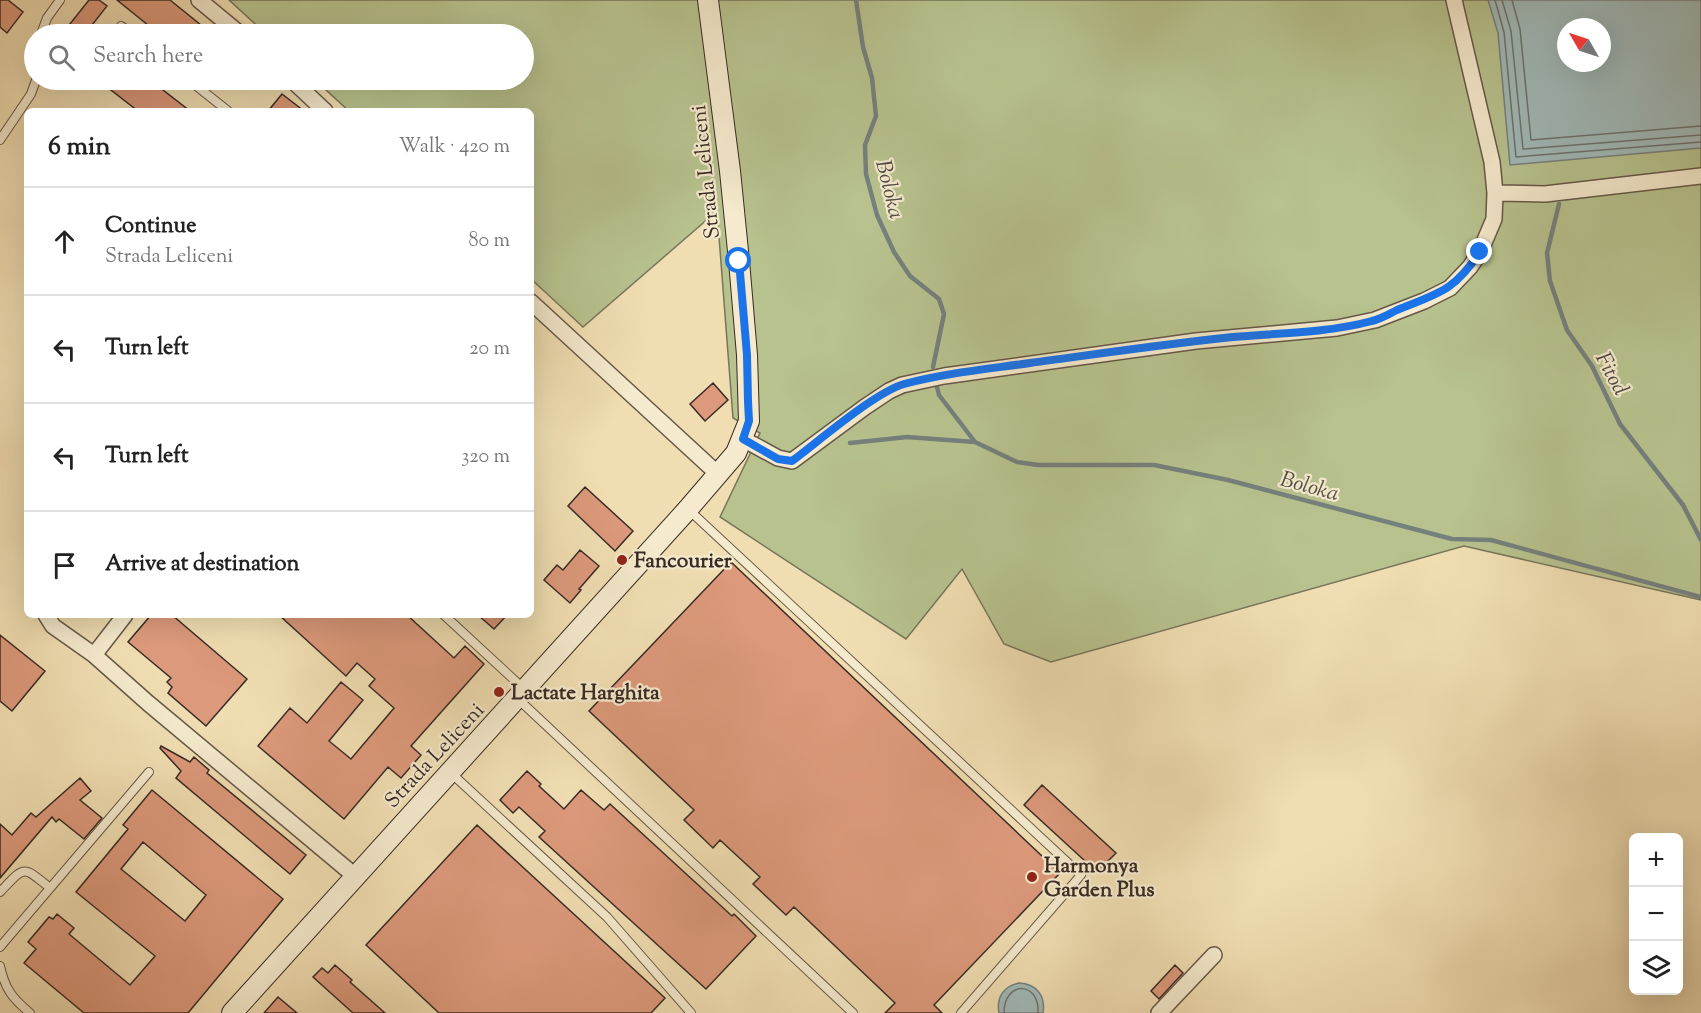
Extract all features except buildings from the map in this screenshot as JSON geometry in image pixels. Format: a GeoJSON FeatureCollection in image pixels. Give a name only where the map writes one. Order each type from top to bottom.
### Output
{"type":"FeatureCollection","features":[{"type":"Feature","properties":{"kind":"main road","name":"Strada Leliceni"},"geometry":{"type":"LineString","coordinates":[[232,1013],[719,475],[736,453],[743,439],[749,421],[747,355],[730,171],[708,0]]}},
{"type":"Feature","properties":{"kind":"street"},"geometry":{"type":"LineString","coordinates":[[199,0],[228,24]]}},
{"type":"Feature","properties":{"kind":"street"},"geometry":{"type":"LineString","coordinates":[[743,439],[778,459],[792,461],[865,406],[902,385],[944,376],[1196,341],[1337,328],[1375,320],[1450,288],[1470,267],[1489,232],[1494,219],[1495,194],[1492,162],[1454,0]]}},
{"type":"Feature","properties":{"kind":"street"},"geometry":{"type":"LineString","coordinates":[[303,90],[322,108]]}},
{"type":"Feature","properties":{"kind":"street"},"geometry":{"type":"LineString","coordinates":[[1495,194],[1545,194],[1701,176]]}},
{"type":"Feature","properties":{"kind":"street"},"geometry":{"type":"LineString","coordinates":[[534,305],[719,475]]}},
{"type":"Feature","properties":{"kind":"street"},"geometry":{"type":"LineString","coordinates":[[46,618],[53,626],[94,655],[355,876]]}},
{"type":"Feature","properties":{"kind":"street"},"geometry":{"type":"LineString","coordinates":[[94,655],[123,618]]}},
{"type":"Feature","properties":{"kind":"street"},"geometry":{"type":"LineString","coordinates":[[1159,1013],[1214,954]]}},
{"type":"Feature","properties":{"kind":"lane"},"geometry":{"type":"LineString","coordinates":[[45,24],[60,0]]}},
{"type":"Feature","properties":{"kind":"lane"},"geometry":{"type":"LineString","coordinates":[[0,140],[32,90]]}},
{"type":"Feature","properties":{"kind":"lane"},"geometry":{"type":"LineString","coordinates":[[202,90],[224,108]]}},
{"type":"Feature","properties":{"kind":"lane"},"geometry":{"type":"LineString","coordinates":[[688,509],[1081,875],[961,1013]]}},
{"type":"Feature","properties":{"kind":"lane"},"geometry":{"type":"LineString","coordinates":[[447,618],[522,695],[853,1013]]}},
{"type":"Feature","properties":{"kind":"lane"},"geometry":{"type":"LineString","coordinates":[[0,947],[149,772]]}},
{"type":"Feature","properties":{"kind":"lane"},"geometry":{"type":"LineString","coordinates":[[451,773],[607,917],[691,1013]]}},
{"type":"Feature","properties":{"kind":"lane"},"geometry":{"type":"LineString","coordinates":[[0,892],[19,872],[25,871],[30,872],[50,888]]}},
{"type":"Feature","properties":{"kind":"lane"},"geometry":{"type":"LineString","coordinates":[[0,966],[7,990],[30,1013]]}},
{"type":"Feature","properties":{"kind":"green space"},"geometry":{"type":"Polygon","coordinates":[[[229,0],[1701,0],[1701,600],[1464,546],[1051,662],[1004,644],[962,569],[906,639],[720,517],[760,433],[733,418],[717,211],[583,327],[534,282],[534,108],[346,108],[326,90],[534,90],[534,24],[255,24],[229,0]]]}},
{"type":"Feature","properties":{"kind":"water"},"geometry":{"type":"Polygon","coordinates":[[[1488,0],[1701,0],[1701,148],[1510,165],[1498,33],[1488,0]]]}},
{"type":"Feature","properties":{"kind":"water"},"geometry":{"type":"Polygon","coordinates":[[[1019,983],[1035,988],[1043,1001],[1043,1013],[999,1013],[998,1007],[1002,993],[1019,983]]]}},
{"type":"Feature","properties":{"kind":"waterway","name":"Boloka"},"geometry":{"type":"LineString","coordinates":[[856,0],[863,47],[872,78],[876,116],[865,145],[866,174],[877,215],[894,252],[910,276],[939,299],[944,314],[933,367]]}},
{"type":"Feature","properties":{"kind":"waterway","name":"Fitod"},"geometry":{"type":"LineString","coordinates":[[1559,204],[1547,253],[1550,281],[1567,330],[1592,366],[1620,424],[1683,505],[1701,540]]}},
{"type":"Feature","properties":{"kind":"waterway","name":"Boloka"},"geometry":{"type":"LineString","coordinates":[[937,387],[939,395],[975,442],[1017,462],[1038,465],[1154,465],[1228,480],[1452,539],[1491,540],[1701,597]]}},
{"type":"Feature","properties":{"kind":"waterway"},"geometry":{"type":"LineString","coordinates":[[850,443],[907,437],[975,442]]}},
{"type":"Feature","properties":{"kind":"place","name":"Fancourier"},"geometry":{"type":"Point","coordinates":[622,560]}},
{"type":"Feature","properties":{"kind":"place","name":"Lactate Harghita"},"geometry":{"type":"Point","coordinates":[499,692]}},
{"type":"Feature","properties":{"kind":"place","name":"Harmonya Garden Plus"},"geometry":{"type":"Point","coordinates":[1032,877]}},
{"type":"Feature","properties":{"kind":"route"},"geometry":{"type":"LineString","coordinates":[[739,261],[747,355],[749,421],[743,439],[778,459],[792,461],[865,406],[902,385],[944,376],[1196,341],[1337,328],[1375,320],[1450,288],[1470,267],[1480,252]]}}]}
